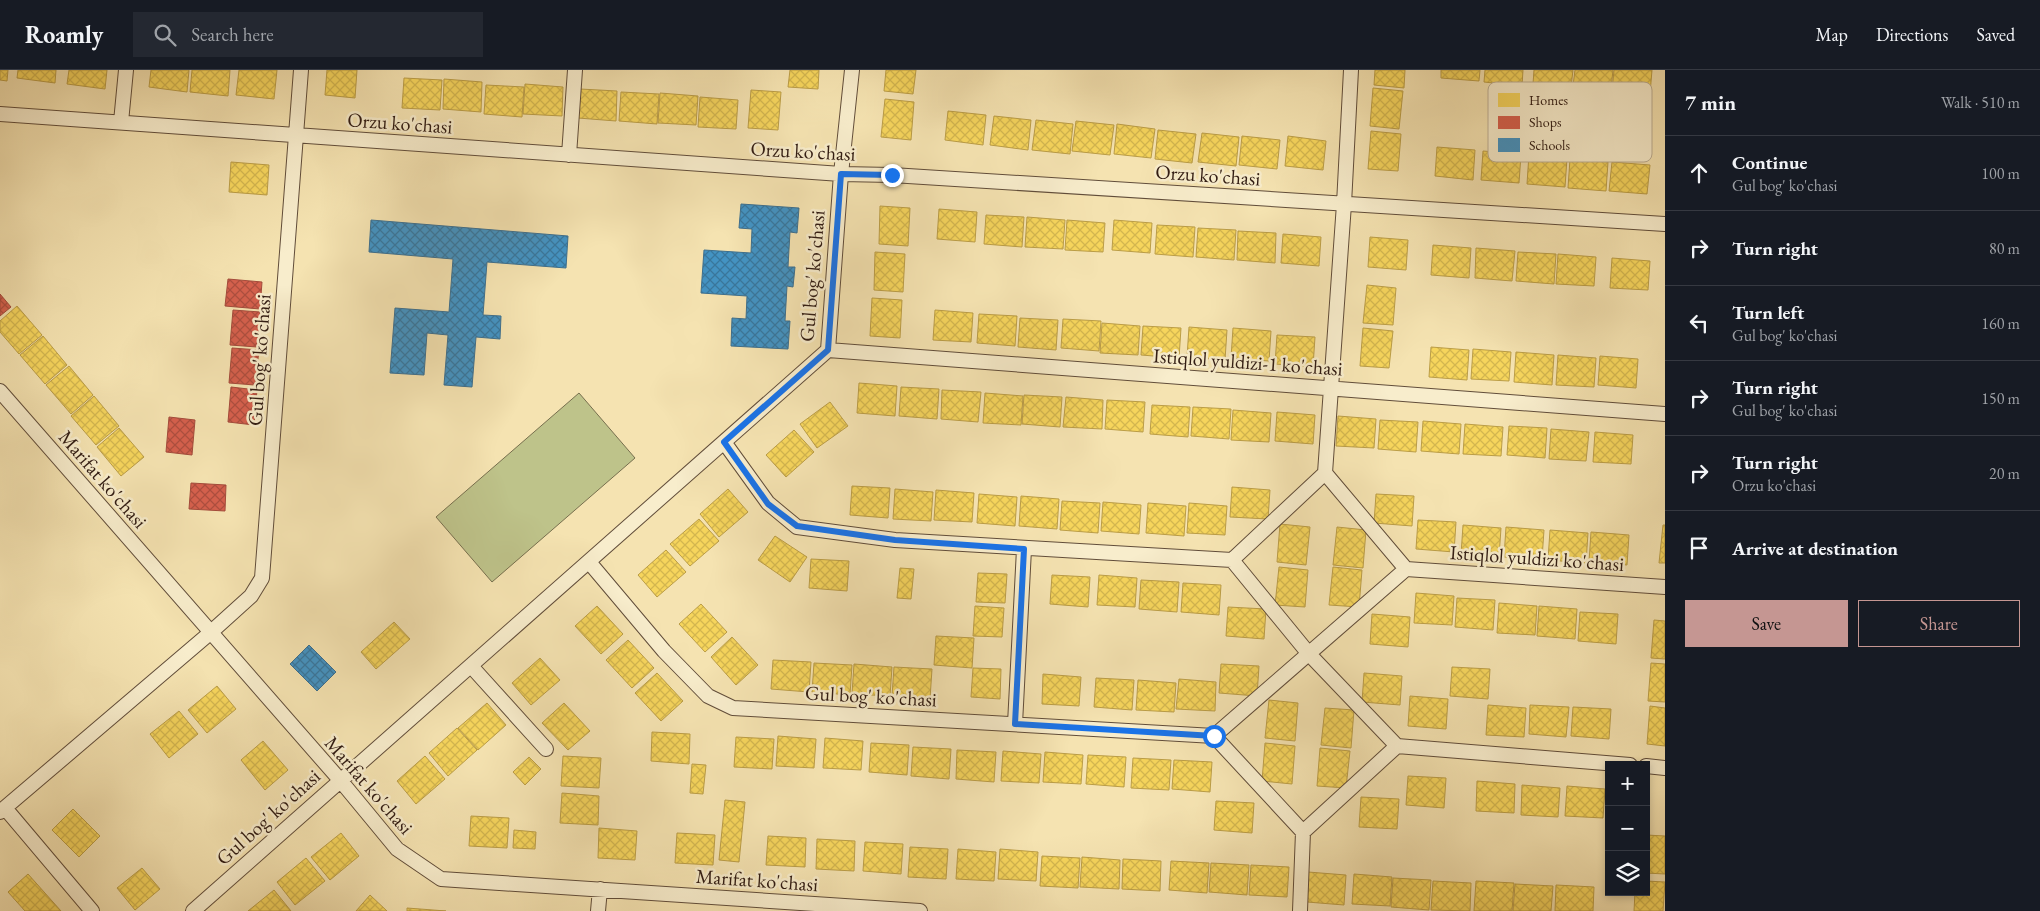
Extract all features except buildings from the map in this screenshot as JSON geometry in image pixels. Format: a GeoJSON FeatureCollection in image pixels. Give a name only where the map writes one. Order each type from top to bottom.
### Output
{"type":"FeatureCollection","features":[{"type":"Feature","properties":{"kind":"street"},"geometry":{"type":"LineString","coordinates":[[121,122],[126,70]]}},
{"type":"Feature","properties":{"kind":"street","name":"Gul bog' ko'chasi"},"geometry":{"type":"LineString","coordinates":[[3,810],[210,633],[251,596],[262,578],[301,70]]}},
{"type":"Feature","properties":{"kind":"street"},"geometry":{"type":"LineString","coordinates":[[569,156],[575,70]]}},
{"type":"Feature","properties":{"kind":"street","name":"Gul bog' ko'chasi"},"geometry":{"type":"LineString","coordinates":[[200,909],[340,780],[828,350],[841,174],[852,70]]}},
{"type":"Feature","properties":{"kind":"street"},"geometry":{"type":"LineString","coordinates":[[1300,911],[1303,832],[1214,736],[1406,570],[1325,473],[1344,204],[1351,70]]}},
{"type":"Feature","properties":{"kind":"street","name":"Orzu ko'chasi"},"geometry":{"type":"LineString","coordinates":[[0,114],[841,174],[892,175],[1665,224]]}},
{"type":"Feature","properties":{"kind":"street","name":"Istiqlol yuldizi-1 ko'chasi"},"geometry":{"type":"LineString","coordinates":[[828,350],[1665,414]]}},
{"type":"Feature","properties":{"kind":"street","name":"Marifat ko'chasi"},"geometry":{"type":"LineString","coordinates":[[0,391],[340,780],[397,849],[441,879],[920,911]]}},
{"type":"Feature","properties":{"kind":"street"},"geometry":{"type":"LineString","coordinates":[[724,442],[768,504],[797,526],[895,540],[1232,560],[1325,473]]}},
{"type":"Feature","properties":{"kind":"street"},"geometry":{"type":"LineString","coordinates":[[1015,724],[1024,549]]}},
{"type":"Feature","properties":{"kind":"street"},"geometry":{"type":"LineString","coordinates":[[1232,560],[1309,654],[1397,746],[1605,763]]}},
{"type":"Feature","properties":{"kind":"street","name":"Gul bog' ko'chasi"},"geometry":{"type":"LineString","coordinates":[[589,562],[664,651],[708,696],[733,708],[1214,736]]}},
{"type":"Feature","properties":{"kind":"street","name":"Istiqlol yuldizi ko'chasi"},"geometry":{"type":"LineString","coordinates":[[1406,570],[1665,587]]}},
{"type":"Feature","properties":{"kind":"street"},"geometry":{"type":"LineString","coordinates":[[471,666],[546,749]]}},
{"type":"Feature","properties":{"kind":"street"},"geometry":{"type":"LineString","coordinates":[[1303,832],[1397,746]]}},
{"type":"Feature","properties":{"kind":"street"},"geometry":{"type":"LineString","coordinates":[[1650,766],[1665,768]]}},
{"type":"Feature","properties":{"kind":"street"},"geometry":{"type":"LineString","coordinates":[[3,810],[92,911]]}},
{"type":"Feature","properties":{"kind":"street"},"geometry":{"type":"LineString","coordinates":[[598,911],[600,889]]}},
{"type":"Feature","properties":{"kind":"green space"},"geometry":{"type":"Polygon","coordinates":[[[579,393],[635,458],[492,582],[436,517],[579,393]]]}},
{"type":"Feature","properties":{"kind":"route"},"geometry":{"type":"LineString","coordinates":[[892,175],[841,174],[828,350],[724,442],[768,504],[797,526],[895,540],[1024,549],[1015,724],[1214,736]]}}]}
